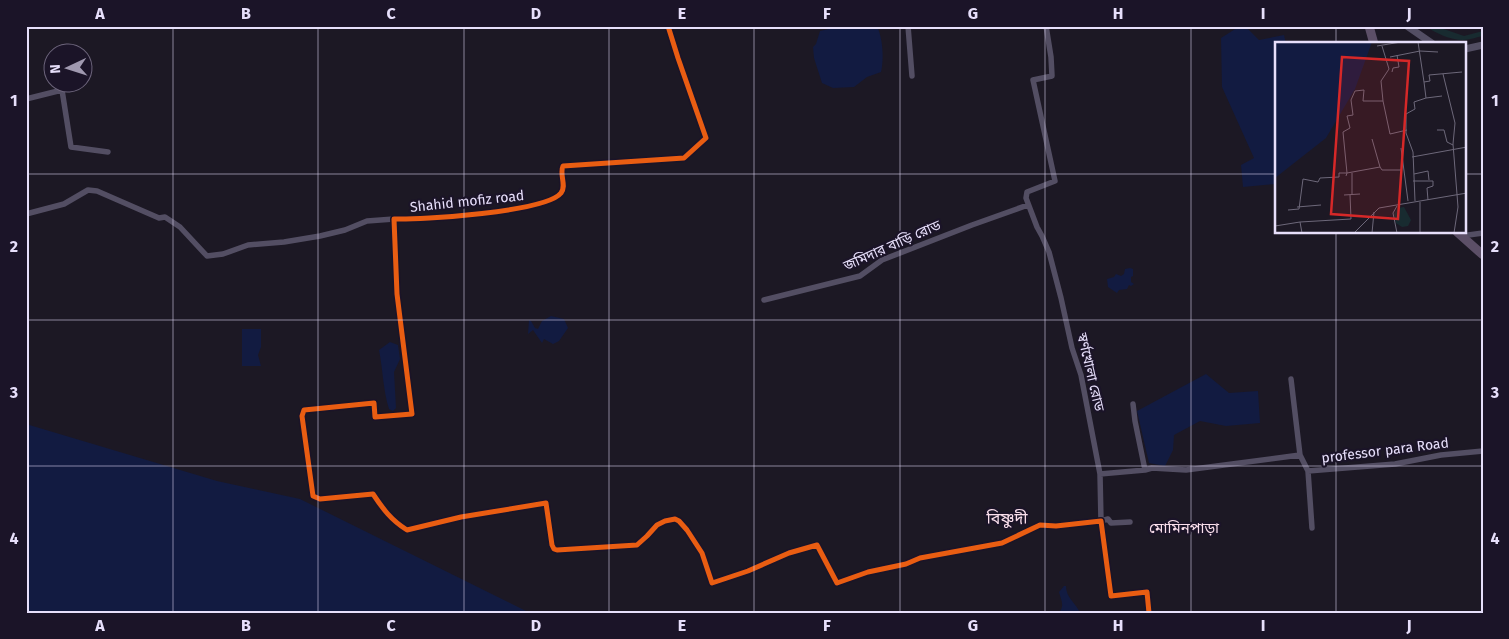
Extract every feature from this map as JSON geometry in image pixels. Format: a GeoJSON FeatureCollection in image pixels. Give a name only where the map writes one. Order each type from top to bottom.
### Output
{"type":"FeatureCollection","features":[{"type":"Feature","properties":{"kind":"main road"},"geometry":{"type":"LineString","coordinates":[[1369,26],[1373,42]]}},
{"type":"Feature","properties":{"kind":"main road"},"geometry":{"type":"LineString","coordinates":[[1459,234],[1483,255]]}},
{"type":"Feature","properties":{"kind":"street","name":"Shahid mofiz road"},"geometry":{"type":"LineString","coordinates":[[668,26],[706,138],[684,158],[563,166],[561,170],[563,189],[561,194],[528,206],[459,216],[394,219],[400,323],[412,414],[375,417],[374,403],[304,410],[302,416],[313,496],[320,498],[373,494],[385,512],[407,530],[461,517],[546,503],[552,545],[556,550],[636,545],[657,525],[675,519],[679,520],[687,530],[702,553],[712,583],[748,571],[789,553],[817,545],[837,583],[868,572],[906,564],[920,558],[1002,543],[1040,525],[1056,526],[1101,521]]}},
{"type":"Feature","properties":{"kind":"street"},"geometry":{"type":"LineString","coordinates":[[908,26],[912,76]]}},
{"type":"Feature","properties":{"kind":"street"},"geometry":{"type":"LineString","coordinates":[[1028,205],[1027,192],[1055,181],[1032,80],[1052,76],[1046,26]]}},
{"type":"Feature","properties":{"kind":"street"},"geometry":{"type":"LineString","coordinates":[[1407,26],[1430,42]]}},
{"type":"Feature","properties":{"kind":"street"},"geometry":{"type":"LineString","coordinates":[[1466,49],[1483,45]]}},
{"type":"Feature","properties":{"kind":"street"},"geometry":{"type":"LineString","coordinates":[[26,98],[62,90],[71,147],[108,152]]}},
{"type":"Feature","properties":{"kind":"street"},"geometry":{"type":"LineString","coordinates":[[26,214],[64,204],[88,190],[97,191],[159,218],[165,217],[180,227],[207,256],[223,254],[248,245],[284,242],[328,234],[367,221],[394,219]]}},
{"type":"Feature","properties":{"kind":"street","name":"জমিদার বাড়ি রোড"},"geometry":{"type":"LineString","coordinates":[[764,300],[860,276],[882,260],[1028,205]]}},
{"type":"Feature","properties":{"kind":"street","name":"স্বর্ণখোলা রোড"},"geometry":{"type":"LineString","coordinates":[[1028,205],[1036,227],[1049,252],[1072,348],[1081,375],[1100,474],[1101,521],[1111,596],[1147,592],[1150,613]]}},
{"type":"Feature","properties":{"kind":"street"},"geometry":{"type":"LineString","coordinates":[[1466,233],[1483,232]]}},
{"type":"Feature","properties":{"kind":"street","name":"professor para Road"},"geometry":{"type":"LineString","coordinates":[[1291,379],[1300,455],[1308,471],[1395,464],[1440,455],[1483,451]]}},
{"type":"Feature","properties":{"kind":"street"},"geometry":{"type":"LineString","coordinates":[[1133,404],[1145,470]]}},
{"type":"Feature","properties":{"kind":"street"},"geometry":{"type":"LineString","coordinates":[[1100,474],[1152,468],[1186,470],[1300,455]]}},
{"type":"Feature","properties":{"kind":"street"},"geometry":{"type":"LineString","coordinates":[[1308,471],[1312,528]]}},
{"type":"Feature","properties":{"kind":"street"},"geometry":{"type":"LineString","coordinates":[[1101,521],[1108,519],[1111,523],[1130,522]]}},
{"type":"Feature","properties":{"kind":"green space"},"geometry":{"type":"Polygon","coordinates":[[[1425,26],[1435,26],[1464,36],[1483,31],[1483,36],[1468,40],[1458,40],[1443,36],[1425,26]]]}},
{"type":"Feature","properties":{"kind":"water"},"geometry":{"type":"Polygon","coordinates":[[[842,26],[877,26],[882,43],[882,67],[881,72],[867,77],[854,87],[833,88],[822,83],[814,58],[813,47],[816,44],[820,31],[842,26]]]}},
{"type":"Feature","properties":{"kind":"water"},"geometry":{"type":"Polygon","coordinates":[[[1240,26],[1245,26],[1259,40],[1284,35],[1286,42],[1275,42],[1275,184],[1243,187],[1241,165],[1254,158],[1222,87],[1221,38],[1240,26]]]}},
{"type":"Feature","properties":{"kind":"water"},"geometry":{"type":"Polygon","coordinates":[[[1125,269],[1133,269],[1131,282],[1134,284],[1129,285],[1127,289],[1119,290],[1117,293],[1108,287],[1107,279],[1114,277],[1116,274],[1121,276],[1124,274],[1125,269]]]}},
{"type":"Feature","properties":{"kind":"water"},"geometry":{"type":"Polygon","coordinates":[[[551,316],[564,319],[568,328],[559,341],[553,344],[544,339],[542,343],[533,330],[528,334],[529,320],[538,329],[542,321],[551,316]]]}},
{"type":"Feature","properties":{"kind":"water"},"geometry":{"type":"Polygon","coordinates":[[[242,329],[261,329],[261,347],[258,355],[261,366],[242,366],[242,329]]]}},
{"type":"Feature","properties":{"kind":"water"},"geometry":{"type":"Polygon","coordinates":[[[390,342],[398,345],[400,359],[394,372],[396,408],[393,411],[389,409],[387,402],[379,350],[390,342]]]}},
{"type":"Feature","properties":{"kind":"water"},"geometry":{"type":"Polygon","coordinates":[[[1206,374],[1229,393],[1258,391],[1260,423],[1226,426],[1200,421],[1174,435],[1173,450],[1165,466],[1149,463],[1137,411],[1206,374]]]}},
{"type":"Feature","properties":{"kind":"water"},"geometry":{"type":"Polygon","coordinates":[[[26,424],[217,481],[300,499],[530,613],[26,613],[26,424]]]}},
{"type":"Feature","properties":{"kind":"water"},"geometry":{"type":"Polygon","coordinates":[[[1066,586],[1069,597],[1080,613],[1059,613],[1062,605],[1059,592],[1066,586]]]}},
{"type":"Feature","properties":{"kind":"cycle path"},"geometry":{"type":"LineString","coordinates":[[668,26],[706,138],[684,158],[563,166],[563,190],[551,200],[509,210],[429,218],[394,219],[397,294],[412,414],[375,417],[374,403],[304,410],[302,416],[313,496],[320,499],[373,494],[388,514],[407,530],[461,517],[546,503],[552,545],[557,550],[637,545],[657,525],[675,519],[687,530],[702,553],[712,583],[748,571],[789,553],[817,545],[837,583],[868,572],[906,564],[920,558],[1002,543],[1040,525],[1056,526],[1101,521],[1111,596],[1147,592],[1149,613]]}},
{"type":"Feature","properties":{"kind":"district","name":"বিষ্ণুদী"},"geometry":{"type":"Point","coordinates":[1007,518]}},
{"type":"Feature","properties":{"kind":"district","name":"মোমিনপাড়া"},"geometry":{"type":"Point","coordinates":[1184,528]}}]}
